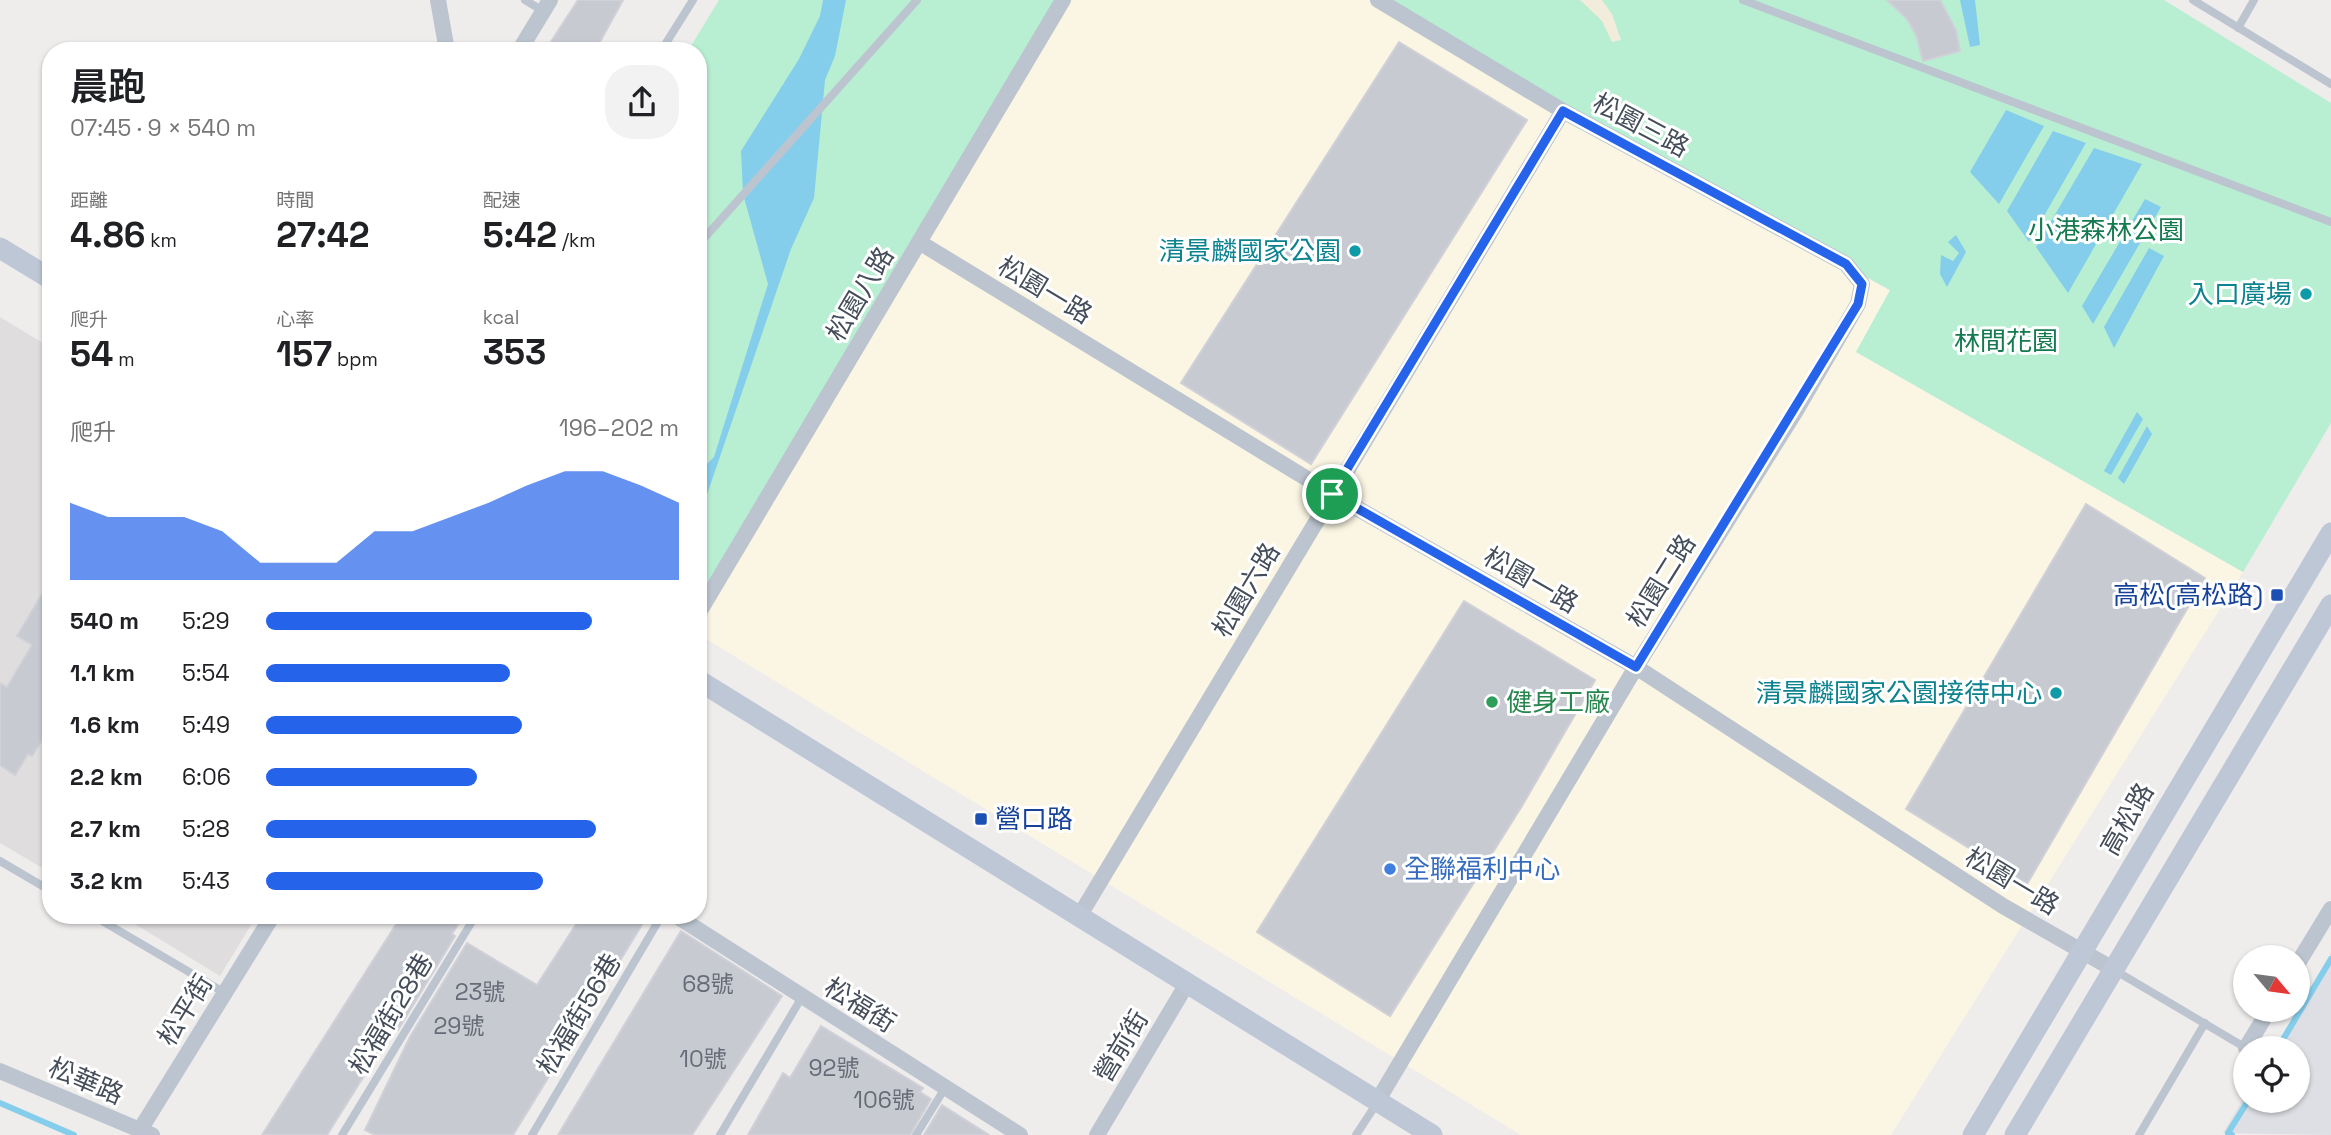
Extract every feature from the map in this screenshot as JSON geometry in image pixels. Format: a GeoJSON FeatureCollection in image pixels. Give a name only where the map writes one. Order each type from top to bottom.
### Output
{"type":"FeatureCollection","features":[{"type":"Feature","properties":{"kind":"street"},"geometry":{"type":"LineString","coordinates":[[438,0],[445,42]]}},
{"type":"Feature","properties":{"kind":"street","name":"松園八路"},"geometry":{"type":"LineString","coordinates":[[707,599],[1063,0]]}},
{"type":"Feature","properties":{"kind":"street","name":"松園三路"},"geometry":{"type":"LineString","coordinates":[[1378,0],[1563,111],[1846,264],[1862,284],[1858,304]]}},
{"type":"Feature","properties":{"kind":"street"},"geometry":{"type":"LineString","coordinates":[[525,42],[546,5]]}},
{"type":"Feature","properties":{"kind":"street","name":"松園六路"},"geometry":{"type":"LineString","coordinates":[[1080,915],[1563,111]]}},
{"type":"Feature","properties":{"kind":"street","name":"松園一路"},"geometry":{"type":"LineString","coordinates":[[919,242],[1332,494],[1636,667],[2003,906],[2113,969]]}},
{"type":"Feature","properties":{"kind":"street"},"geometry":{"type":"LineString","coordinates":[[0,248],[42,274]]}},
{"type":"Feature","properties":{"kind":"street","name":"松園二路"},"geometry":{"type":"LineString","coordinates":[[1378,1100],[1636,667],[1858,304]]}},
{"type":"Feature","properties":{"kind":"street","name":"高松路"},"geometry":{"type":"LineString","coordinates":[[1973,1135],[2331,533]]}},
{"type":"Feature","properties":{"kind":"street"},"geometry":{"type":"LineString","coordinates":[[2015,1135],[2331,605]]}},
{"type":"Feature","properties":{"kind":"street"},"geometry":{"type":"LineString","coordinates":[[707,686],[1432,1135]]}},
{"type":"Feature","properties":{"kind":"street"},"geometry":{"type":"LineString","coordinates":[[2309,945],[2331,909]]}},
{"type":"Feature","properties":{"kind":"street","name":"松平街"},"geometry":{"type":"LineString","coordinates":[[146,1132],[267,924]]}},
{"type":"Feature","properties":{"kind":"street","name":"松福街"},"geometry":{"type":"LineString","coordinates":[[689,924],[1020,1135]]}},
{"type":"Feature","properties":{"kind":"street","name":"營前街"},"geometry":{"type":"LineString","coordinates":[[1097,1135],[1188,982]]}},
{"type":"Feature","properties":{"kind":"street","name":"松華路"},"geometry":{"type":"LineString","coordinates":[[0,1072],[146,1132]]}},
{"type":"Feature","properties":{"kind":"lane"},"geometry":{"type":"LineString","coordinates":[[524,0],[546,5]]}},
{"type":"Feature","properties":{"kind":"lane"},"geometry":{"type":"LineString","coordinates":[[667,42],[693,0]]}},
{"type":"Feature","properties":{"kind":"lane"},"geometry":{"type":"LineString","coordinates":[[707,234],[917,0]]}},
{"type":"Feature","properties":{"kind":"lane"},"geometry":{"type":"LineString","coordinates":[[1743,0],[2331,222]]}},
{"type":"Feature","properties":{"kind":"lane"},"geometry":{"type":"LineString","coordinates":[[2193,0],[2331,84]]}},
{"type":"Feature","properties":{"kind":"lane"},"geometry":{"type":"LineString","coordinates":[[2238,27],[2254,0]]}},
{"type":"Feature","properties":{"kind":"lane"},"geometry":{"type":"LineString","coordinates":[[0,861],[42,886]]}},
{"type":"Feature","properties":{"kind":"lane"},"geometry":{"type":"LineString","coordinates":[[107,924],[225,993]]}},
{"type":"Feature","properties":{"kind":"lane","name":"松福街28巷"},"geometry":{"type":"LineString","coordinates":[[342,1135],[471,924]]}},
{"type":"Feature","properties":{"kind":"lane","name":"松福街56巷"},"geometry":{"type":"LineString","coordinates":[[531,1135],[657,924]]}},
{"type":"Feature","properties":{"kind":"lane"},"geometry":{"type":"LineString","coordinates":[[2113,969],[2233,1040]]}},
{"type":"Feature","properties":{"kind":"lane"},"geometry":{"type":"LineString","coordinates":[[720,1135],[802,997]]}},
{"type":"Feature","properties":{"kind":"lane"},"geometry":{"type":"LineString","coordinates":[[2139,1135],[2206,1023]]}},
{"type":"Feature","properties":{"kind":"lane"},"geometry":{"type":"LineString","coordinates":[[916,1135],[946,1088]]}},
{"type":"Feature","properties":{"kind":"lane"},"geometry":{"type":"LineString","coordinates":[[1356,1135],[1378,1100]]}},
{"type":"Feature","properties":{"kind":"shaded area"},"geometry":{"type":"Polygon","coordinates":[[[1055,0],[1392,0],[1890,291],[1856,352],[2243,572],[1891,1135],[1521,1135],[707,639],[707,598],[1055,0]]]}},
{"type":"Feature","properties":{"kind":"shaded area"},"geometry":{"type":"Polygon","coordinates":[[[0,317],[42,343],[42,868],[0,843],[0,317]]]}},
{"type":"Feature","properties":{"kind":"shaded area"},"geometry":{"type":"Polygon","coordinates":[[[135,924],[252,924],[220,976],[135,924]]]}},
{"type":"Feature","properties":{"kind":"shaded area"},"geometry":{"type":"Polygon","coordinates":[[[2331,953],[2331,1135],[2223,1133],[2235,1113],[2310,1113],[2310,1036],[2281,1036],[2290,1022],[2310,1022],[2310,988],[2331,953]]]}},
{"type":"Feature","properties":{"kind":"green space"},"geometry":{"type":"Polygon","coordinates":[[[719,0],[1055,0],[707,598],[707,42],[693,42],[719,0]]]}},
{"type":"Feature","properties":{"kind":"green space","name":"小港森林公園"},"geometry":{"type":"Polygon","coordinates":[[[1392,0],[2164,0],[2331,103],[2331,423],[2243,572],[1856,352],[1890,290],[1563,111],[1392,0]]]}},
{"type":"Feature","properties":{"kind":"sand"},"geometry":{"type":"Polygon","coordinates":[[[1580,0],[1602,0],[1612,14],[1621,40],[1612,42],[1602,21],[1580,0]]]}},
{"type":"Feature","properties":{"kind":"water"},"geometry":{"type":"Polygon","coordinates":[[[823,0],[846,0],[835,56],[825,80],[814,198],[791,249],[707,495],[707,464],[714,457],[768,284],[743,194],[741,151],[799,59],[820,16],[823,0]]]}},
{"type":"Feature","properties":{"kind":"water"},"geometry":{"type":"Polygon","coordinates":[[[1960,0],[1975,0],[1980,45],[1970,47],[1960,0]]]}},
{"type":"Feature","properties":{"kind":"water"},"geometry":{"type":"Polygon","coordinates":[[[2006,110],[2044,126],[1999,204],[1970,172],[2006,110]]]}},
{"type":"Feature","properties":{"kind":"water"},"geometry":{"type":"Polygon","coordinates":[[[2053,131],[2086,143],[2029,242],[2007,211],[2053,131]]]}},
{"type":"Feature","properties":{"kind":"water"},"geometry":{"type":"Polygon","coordinates":[[[2094,148],[2142,164],[2068,293],[2036,247],[2094,148]]]}},
{"type":"Feature","properties":{"kind":"water"},"geometry":{"type":"Polygon","coordinates":[[[2145,199],[2161,207],[2093,324],[2082,306],[2145,199]]]}},
{"type":"Feature","properties":{"kind":"water"},"geometry":{"type":"Polygon","coordinates":[[[1956,235],[1966,252],[1947,287],[1940,274],[1941,255],[1953,261],[1959,253],[1948,242],[1956,235]]]}},
{"type":"Feature","properties":{"kind":"water"},"geometry":{"type":"Polygon","coordinates":[[[2149,248],[2164,256],[2114,348],[2104,327],[2149,248]]]}},
{"type":"Feature","properties":{"kind":"water"},"geometry":{"type":"Polygon","coordinates":[[[2137,412],[2143,419],[2111,475],[2104,471],[2137,412]]]}},
{"type":"Feature","properties":{"kind":"water"},"geometry":{"type":"Polygon","coordinates":[[[2147,426],[2152,434],[2124,484],[2118,478],[2147,426]]]}},
{"type":"Feature","properties":{"kind":"building"},"geometry":{"type":"Polygon","coordinates":[[[578,0],[623,0],[600,42],[551,42],[578,0]]]}},
{"type":"Feature","properties":{"kind":"building"},"geometry":{"type":"Polygon","coordinates":[[[1887,0],[1940,0],[1956,30],[1960,51],[1923,61],[1916,35],[1907,19],[1887,0]]]}},
{"type":"Feature","properties":{"kind":"building","name":"清景麟國家公園"},"geometry":{"type":"Polygon","coordinates":[[[1399,42],[1527,120],[1311,464],[1181,383],[1399,42]]]}},
{"type":"Feature","properties":{"kind":"building","name":"清景麟國家公園接待中心"},"geometry":{"type":"Polygon","coordinates":[[[2086,504],[2205,578],[2027,884],[1906,809],[2086,504]]]}},
{"type":"Feature","properties":{"kind":"building"},"geometry":{"type":"Polygon","coordinates":[[[42,594],[42,740],[32,756],[28,754],[15,775],[0,765],[0,683],[7,687],[32,645],[17,636],[42,594]]]}},
{"type":"Feature","properties":{"kind":"building","name":"全聯福利中心"},"geometry":{"type":"Polygon","coordinates":[[[1464,601],[1595,680],[1522,806],[1390,1016],[1257,932],[1464,601]]]}},
{"type":"Feature","properties":{"kind":"building"},"geometry":{"type":"Polygon","coordinates":[[[396,924],[458,924],[452,934],[455,936],[398,1030],[394,1028],[327,1135],[262,1135],[396,924]]]}},
{"type":"Feature","properties":{"kind":"building"},"geometry":{"type":"Polygon","coordinates":[[[576,924],[642,924],[513,1135],[375,1135],[365,1130],[410,1037],[467,943],[537,985],[576,924]]]}},
{"type":"Feature","properties":{"kind":"building"},"geometry":{"type":"Polygon","coordinates":[[[681,931],[782,996],[692,1135],[558,1135],[681,931]]]}},
{"type":"Feature","properties":{"kind":"building"},"geometry":{"type":"Polygon","coordinates":[[[821,1026],[923,1088],[920,1092],[931,1099],[910,1135],[748,1135],[783,1073],[790,1078],[821,1026]]]}},
{"type":"Feature","properties":{"kind":"building"},"geometry":{"type":"Polygon","coordinates":[[[942,1105],[989,1135],[924,1135],[942,1105]]]}},
{"type":"Feature","properties":{"kind":"waterway"},"geometry":{"type":"LineString","coordinates":[[2285,1036],[2331,959]]}},
{"type":"Feature","properties":{"kind":"waterway"},"geometry":{"type":"LineString","coordinates":[[0,1103],[74,1135]]}},
{"type":"Feature","properties":{"kind":"waterway"},"geometry":{"type":"LineString","coordinates":[[2232,1135],[2228,1133],[2240,1113]]}},
{"type":"Feature","properties":{"kind":"place","name":"清景麟國家公園"},"geometry":{"type":"Point","coordinates":[1355,251]}},
{"type":"Feature","properties":{"kind":"place","name":"入口廣場"},"geometry":{"type":"Point","coordinates":[2306,294]}},
{"type":"Feature","properties":{"kind":"place","name":"高松(高松路)"},"geometry":{"type":"Point","coordinates":[2277,595]}},
{"type":"Feature","properties":{"kind":"place","name":"清景麟國家公園接待中心"},"geometry":{"type":"Point","coordinates":[2056,693]}},
{"type":"Feature","properties":{"kind":"place","name":"健身工廠"},"geometry":{"type":"Point","coordinates":[1492,702]}},
{"type":"Feature","properties":{"kind":"place","name":"營口路"},"geometry":{"type":"Point","coordinates":[981,819]}},
{"type":"Feature","properties":{"kind":"place","name":"全聯福利中心"},"geometry":{"type":"Point","coordinates":[1390,869]}},
{"type":"Feature","properties":{"kind":"route"},"geometry":{"type":"LineString","coordinates":[[1563,111],[1846,264],[1862,284],[1858,304],[1797,409],[1636,667],[1332,494],[1563,111]]}},
{"type":"Feature","properties":{"kind":"park label","name":"林間花園"},"geometry":{"type":"Point","coordinates":[2006,341]}}]}
